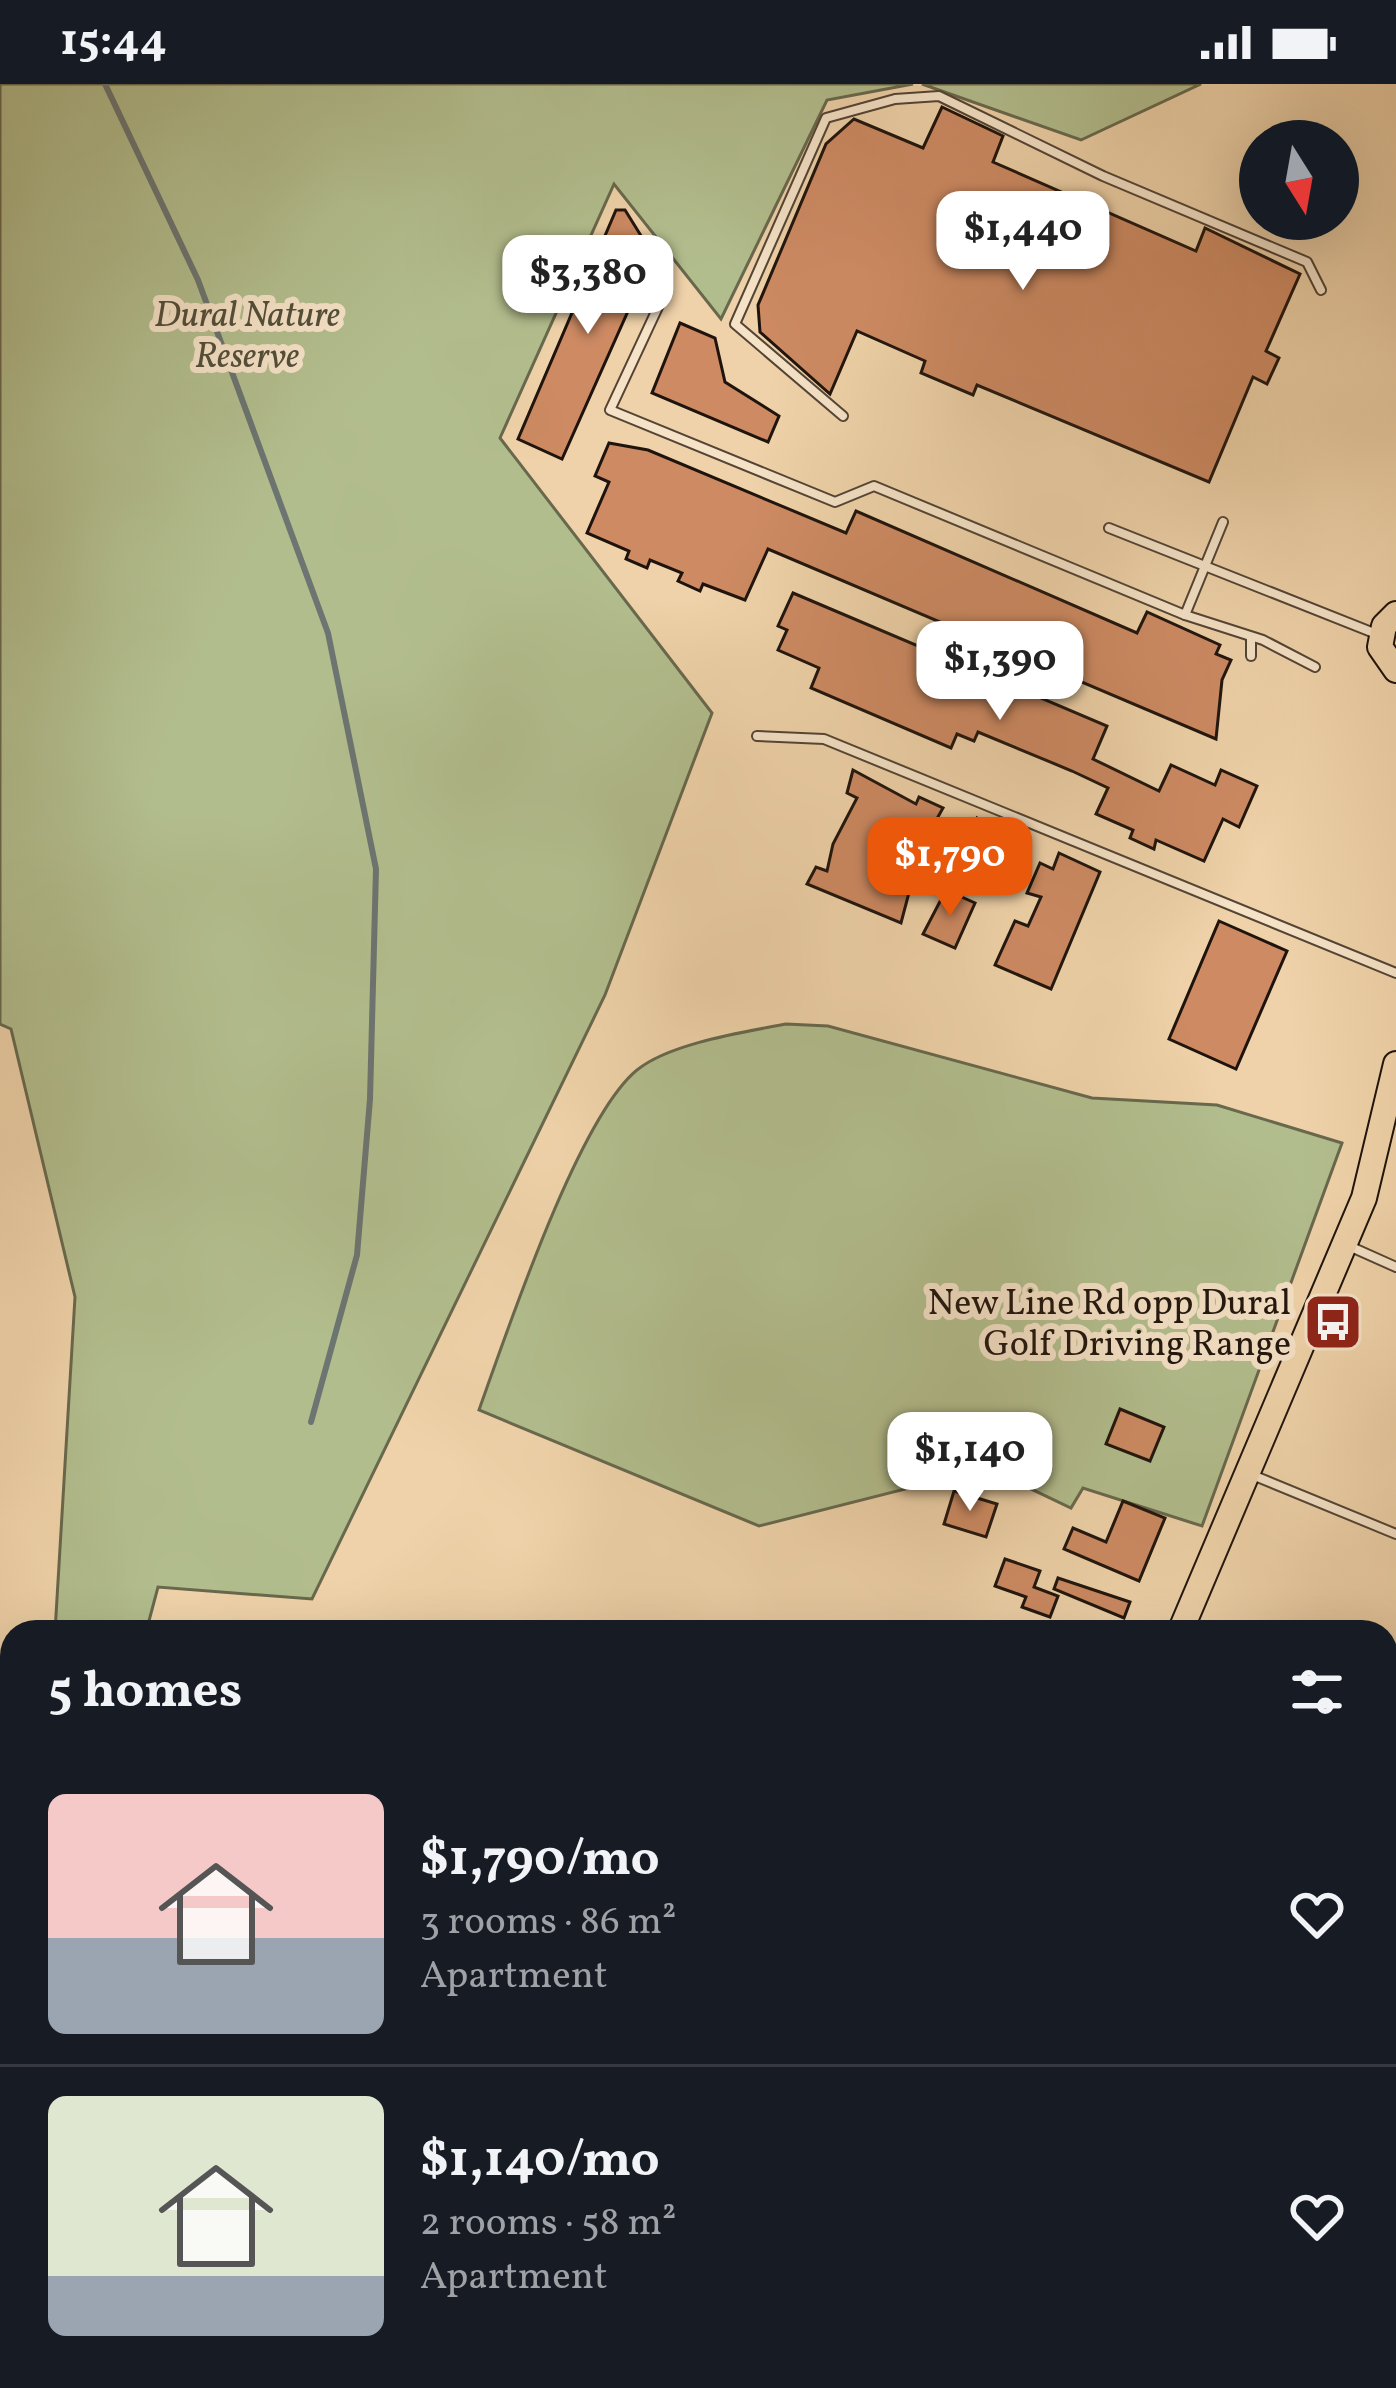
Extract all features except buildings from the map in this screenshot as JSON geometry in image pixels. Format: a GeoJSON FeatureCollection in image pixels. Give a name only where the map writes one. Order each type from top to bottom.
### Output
{"type":"FeatureCollection","features":[{"type":"Feature","properties":{"kind":"main road"},"geometry":{"type":"LineString","coordinates":[[1396,614],[1380,635],[1383,657],[1396,670]]}},
{"type":"Feature","properties":{"kind":"main road"},"geometry":{"type":"LineString","coordinates":[[1185,1620],[1346,1245],[1383,1137],[1396,1064]]}},
{"type":"Feature","properties":{"kind":"lane"},"geometry":{"type":"LineString","coordinates":[[843,416],[736,325],[826,118],[872,105],[939,96],[1103,176],[1306,262],[1321,290]]}},
{"type":"Feature","properties":{"kind":"lane"},"geometry":{"type":"LineString","coordinates":[[666,290],[610,410],[835,502],[874,486],[1315,667]]}},
{"type":"Feature","properties":{"kind":"lane"},"geometry":{"type":"LineString","coordinates":[[1185,615],[1223,522]]}},
{"type":"Feature","properties":{"kind":"lane"},"geometry":{"type":"LineString","coordinates":[[1109,528],[1380,635]]}},
{"type":"Feature","properties":{"kind":"lane"},"geometry":{"type":"LineString","coordinates":[[1251,637],[1251,656]]}},
{"type":"Feature","properties":{"kind":"lane"},"geometry":{"type":"LineString","coordinates":[[757,736],[824,739],[1396,973]]}},
{"type":"Feature","properties":{"kind":"lane"},"geometry":{"type":"LineString","coordinates":[[1346,1245],[1396,1267]]}},
{"type":"Feature","properties":{"kind":"lane"},"geometry":{"type":"LineString","coordinates":[[1248,1473],[1396,1534]]}},
{"type":"Feature","properties":{"kind":"green space","name":"Dural Nature Reserve"},"geometry":{"type":"Polygon","coordinates":[[[0,84],[913,84],[827,100],[721,319],[614,184],[500,438],[712,713],[605,995],[312,1599],[158,1587],[149,1620],[56,1620],[75,1297],[11,1029],[0,1024],[0,84]]]}},
{"type":"Feature","properties":{"kind":"green space"},"geometry":{"type":"Polygon","coordinates":[[[922,84],[1201,84],[1081,140],[922,84]]]}},
{"type":"Feature","properties":{"kind":"green space"},"geometry":{"type":"Polygon","coordinates":[[[786,1024],[828,1026],[1092,1098],[1217,1105],[1342,1143],[1202,1526],[1083,1488],[1071,1508],[1004,1476],[999,1485],[968,1473],[759,1526],[479,1410],[546,1229],[591,1132],[614,1095],[637,1070],[668,1053],[786,1024]]]}},
{"type":"Feature","properties":{"kind":"waterway"},"geometry":{"type":"LineString","coordinates":[[105,84],[198,280],[328,633],[376,869],[370,1099],[357,1255],[311,1422]]}},
{"type":"Feature","properties":{"kind":"place","name":"New Line Rd opp Dural Golf Driving Range"},"geometry":{"type":"Point","coordinates":[1333,1322]}}]}
